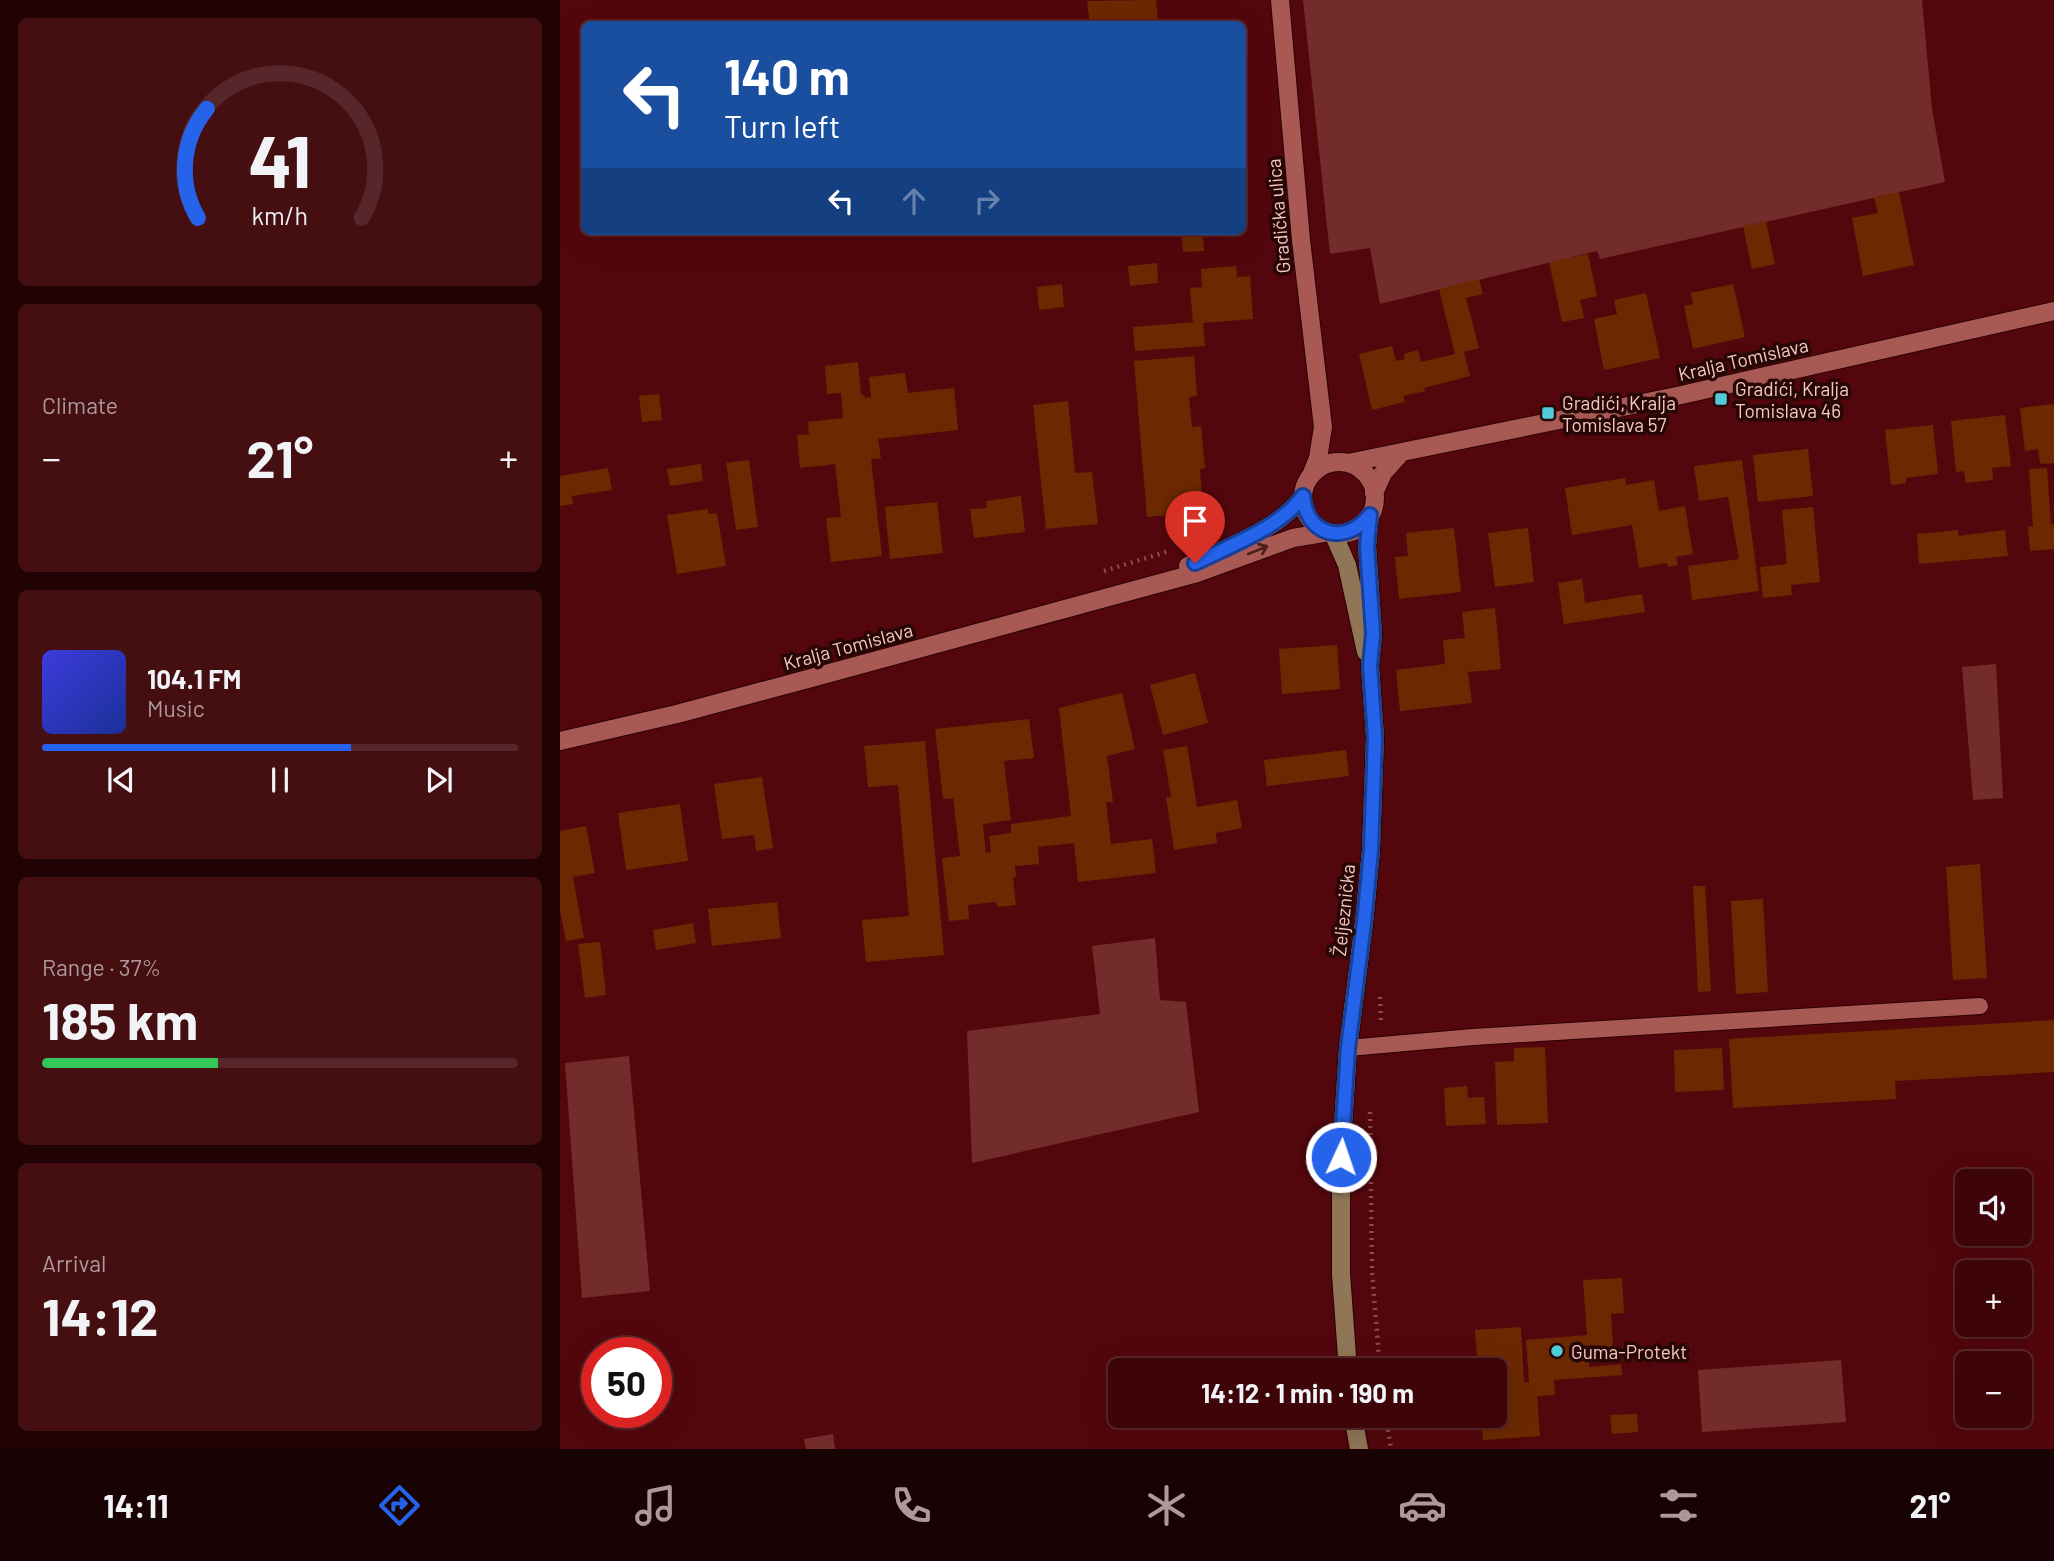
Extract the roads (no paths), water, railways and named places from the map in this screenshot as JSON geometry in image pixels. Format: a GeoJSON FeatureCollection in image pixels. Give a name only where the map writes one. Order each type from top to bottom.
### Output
{"type":"FeatureCollection","features":[{"type":"Feature","properties":{"kind":"main road","name":"Željeznička"},"geometry":{"type":"LineString","coordinates":[[1370,515],[1367,546],[1373,634],[1370,666]]}},
{"type":"Feature","properties":{"kind":"main road","name":"Željeznička"},"geometry":{"type":"LineString","coordinates":[[1331,533],[1347,565],[1370,666],[1375,737],[1371,850],[1348,1048],[1341,1157],[1342,1273],[1347,1358]]}},
{"type":"Feature","properties":{"kind":"main road"},"geometry":{"type":"LineString","coordinates":[[1355,1428],[1359,1449]]}},
{"type":"Feature","properties":{"kind":"street","name":"Gradička ulica"},"geometry":{"type":"LineString","coordinates":[[1280,0],[1301,240],[1323,427],[1312,473]]}},
{"type":"Feature","properties":{"kind":"street","name":"Kralja Tomislava"},"geometry":{"type":"LineString","coordinates":[[1348,463],[1677,396],[2054,311]]}},
{"type":"Feature","properties":{"kind":"street","name":"Gradička ulica"},"geometry":{"type":"LineString","coordinates":[[1323,427],[1337,452],[1348,463]]}},
{"type":"Feature","properties":{"kind":"street"},"geometry":{"type":"LineString","coordinates":[[1374,493],[1365,474],[1348,463],[1330,464],[1312,473],[1305,486],[1304,506],[1316,526],[1331,533],[1342,534],[1358,528],[1370,515],[1374,493],[1383,472],[1400,454]]}},
{"type":"Feature","properties":{"kind":"street","name":"Kralja Tomislava"},"geometry":{"type":"LineString","coordinates":[[1146,585],[1270,525],[1295,507],[1303,496]]}},
{"type":"Feature","properties":{"kind":"street","name":"Kralja Tomislava"},"geometry":{"type":"LineString","coordinates":[[560,741],[690,711],[1197,573],[1293,538],[1331,533]]}},
{"type":"Feature","properties":{"kind":"lane"},"geometry":{"type":"LineString","coordinates":[[1348,1048],[1473,1037],[1980,1006]]}},
{"type":"Feature","properties":{"kind":"place","name":"Gradići, Kralja Tomislava 46"},"geometry":{"type":"Point","coordinates":[1721,399]}},
{"type":"Feature","properties":{"kind":"place","name":"Gradići, Kralja Tomislava 57"},"geometry":{"type":"Point","coordinates":[1548,413]}},
{"type":"Feature","properties":{"kind":"place","name":"Guma-Protekt"},"geometry":{"type":"Point","coordinates":[1557,1351]}}]}
